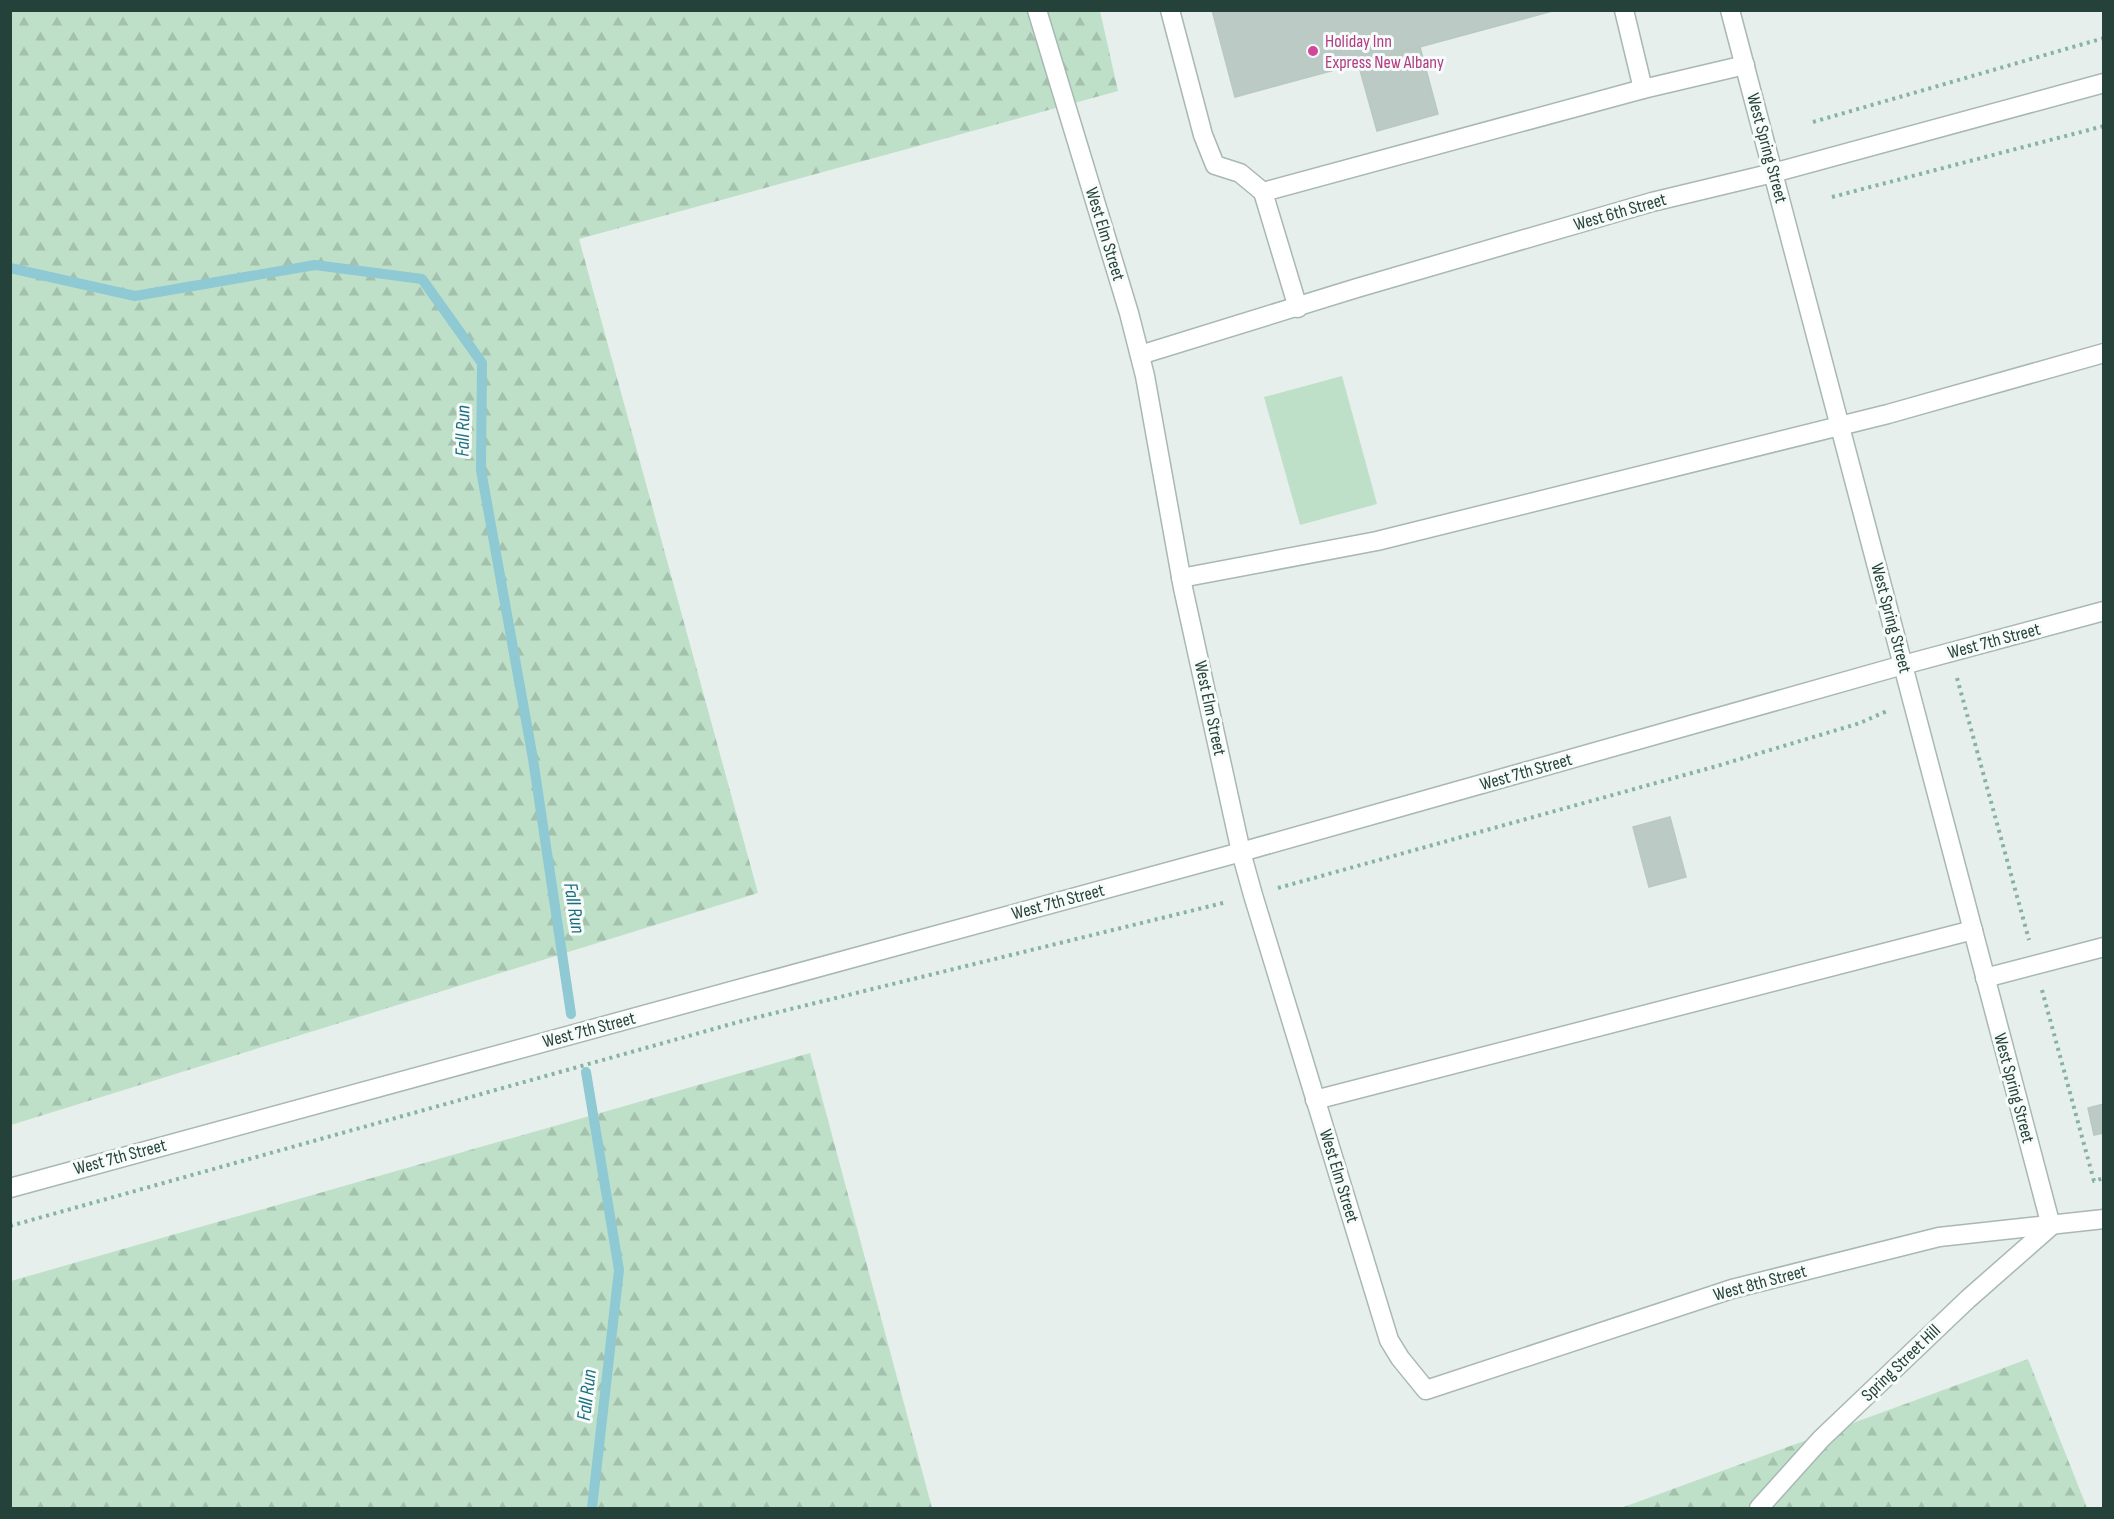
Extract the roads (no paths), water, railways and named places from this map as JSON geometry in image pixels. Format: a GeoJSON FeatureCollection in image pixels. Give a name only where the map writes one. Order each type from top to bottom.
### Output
{"type":"FeatureCollection","features":[{"type":"Feature","properties":{"kind":"street","name":"West Elm Street"},"geometry":{"type":"LineString","coordinates":[[1037,10],[1140,355],[1181,578],[1241,852],[1253,895],[1389,1340],[1400,1358],[1426,1390]]}},
{"type":"Feature","properties":{"kind":"street"},"geometry":{"type":"LineString","coordinates":[[1170,10],[1203,135],[1215,165],[1240,173],[1263,192],[1298,308]]}},
{"type":"Feature","properties":{"kind":"street"},"geometry":{"type":"LineString","coordinates":[[1624,10],[1643,89]]}},
{"type":"Feature","properties":{"kind":"street","name":"West Spring Street"},"geometry":{"type":"LineString","coordinates":[[1730,10],[2051,1226]]}},
{"type":"Feature","properties":{"kind":"street"},"geometry":{"type":"LineString","coordinates":[[1263,192],[1643,89],[1744,65]]}},
{"type":"Feature","properties":{"kind":"street","name":"West 6th Street"},"geometry":{"type":"LineString","coordinates":[[1140,355],[1357,288],[1653,202],[1773,173],[2103,83]]}},
{"type":"Feature","properties":{"kind":"street"},"geometry":{"type":"LineString","coordinates":[[1181,578],[1377,541],[1888,414],[2103,353]]}},
{"type":"Feature","properties":{"kind":"street","name":"West 7th Street"},"geometry":{"type":"LineString","coordinates":[[10,1188],[1241,852],[2103,611]]}},
{"type":"Feature","properties":{"kind":"street"},"geometry":{"type":"LineString","coordinates":[[1315,1100],[1973,930]]}},
{"type":"Feature","properties":{"kind":"street"},"geometry":{"type":"LineString","coordinates":[[1985,978],[2103,947]]}},
{"type":"Feature","properties":{"kind":"street","name":"West 8th Street"},"geometry":{"type":"LineString","coordinates":[[1426,1390],[1732,1289],[1939,1237],[2103,1219]]}},
{"type":"Feature","properties":{"kind":"street","name":"Spring Street Hill"},"geometry":{"type":"LineString","coordinates":[[1759,1509],[1821,1439],[1968,1299],[2051,1226]]}},
{"type":"Feature","properties":{"kind":"waterway","name":"Fall Run"},"geometry":{"type":"LineString","coordinates":[[10,268],[135,296],[315,265],[422,279],[482,363],[481,470],[533,759],[571,1014]]}},
{"type":"Feature","properties":{"kind":"waterway","name":"Fall Run"},"geometry":{"type":"LineString","coordinates":[[586,1072],[619,1270],[592,1508]]}},
{"type":"Feature","properties":{"kind":"place","name":"Holiday Inn Express New Albany"},"geometry":{"type":"Point","coordinates":[1313,51]}}]}
